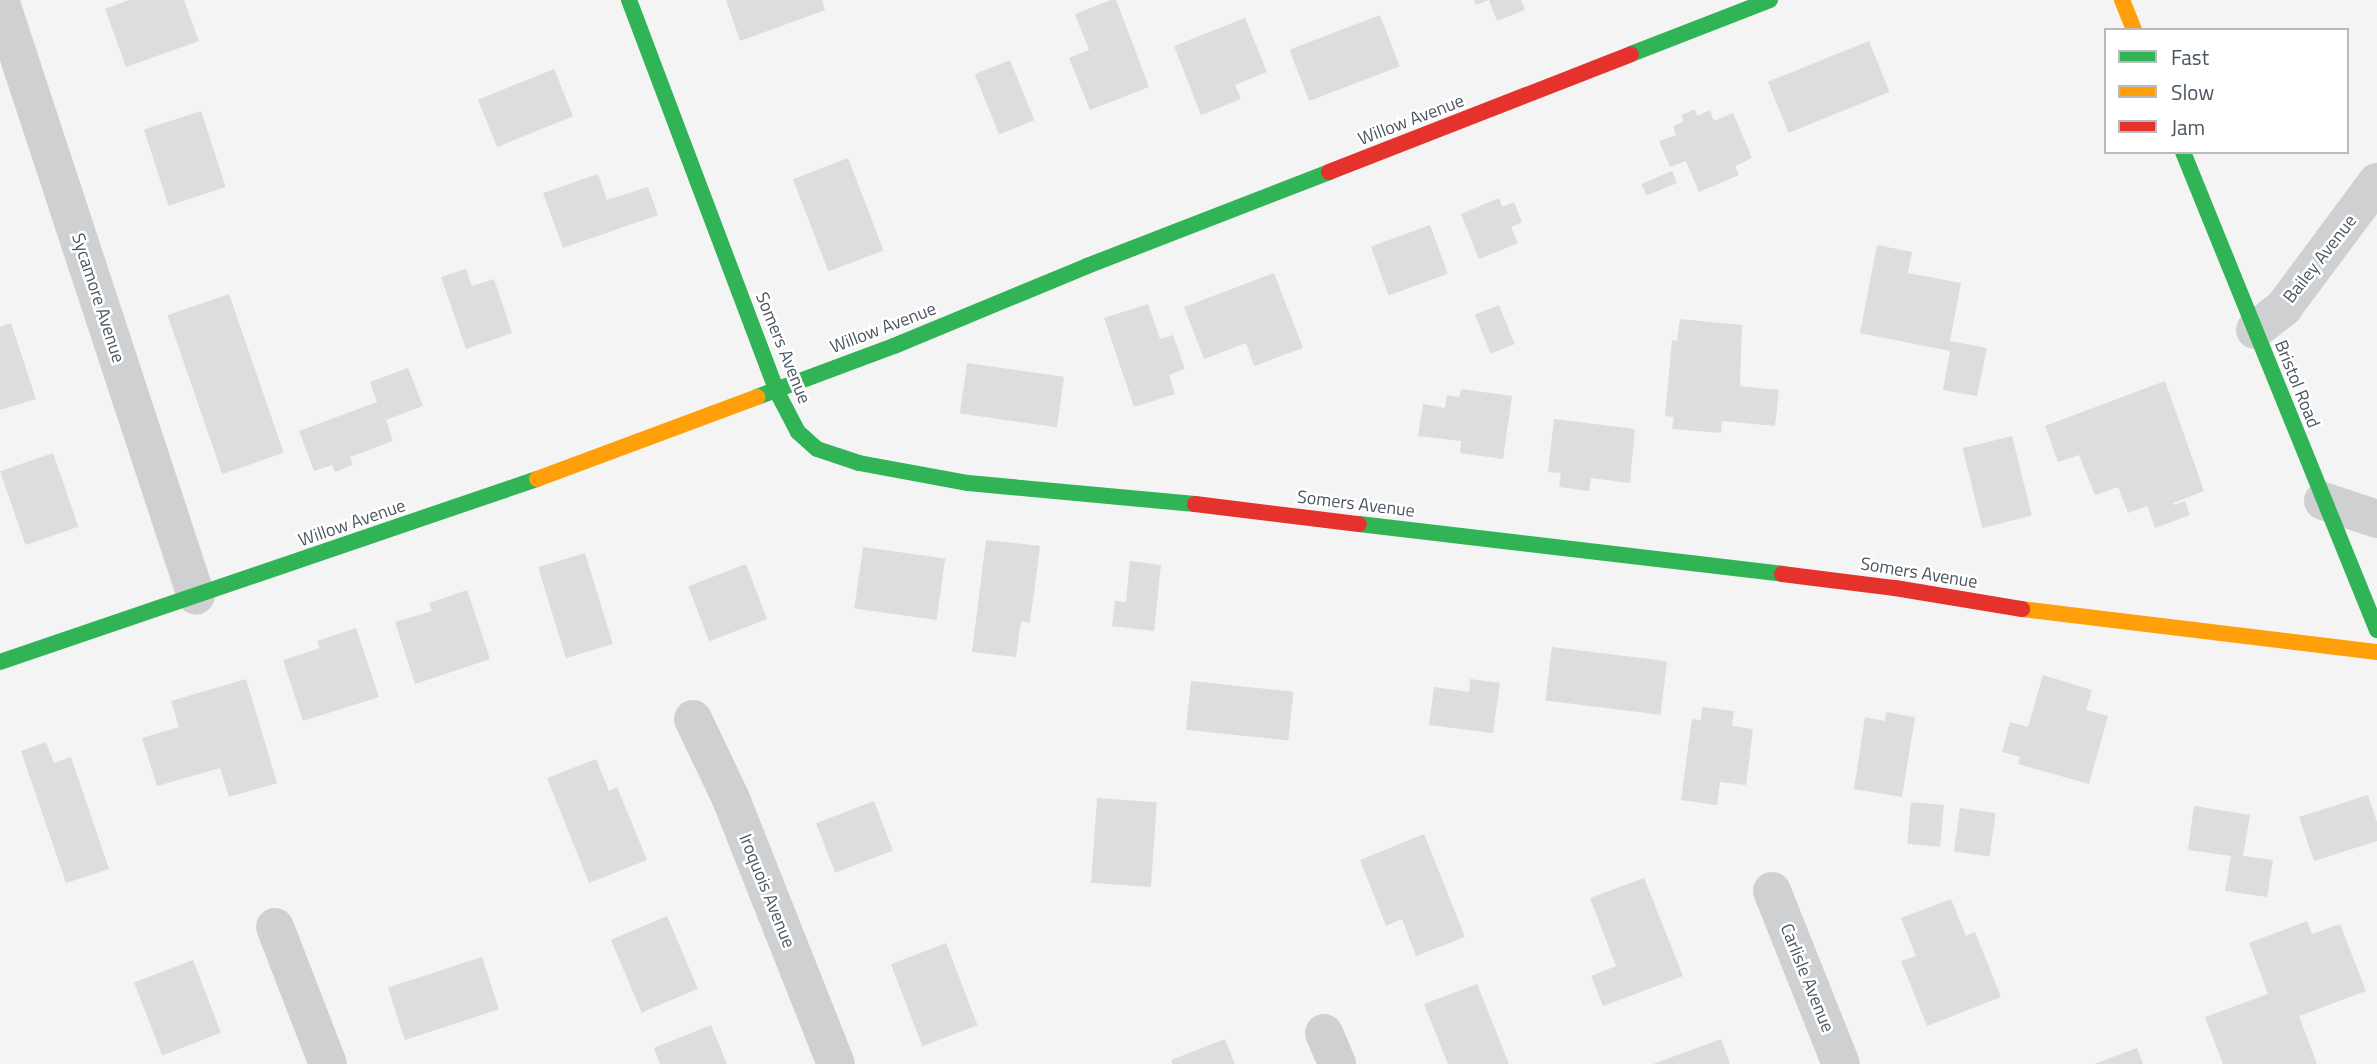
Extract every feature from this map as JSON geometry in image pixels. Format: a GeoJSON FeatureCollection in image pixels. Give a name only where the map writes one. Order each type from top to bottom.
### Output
{"type":"FeatureCollection","features":[{"type":"Feature","properties":{"kind":"street","name":"Sycamore Avenue"},"geometry":{"type":"LineString","coordinates":[[0,0],[196,596]]}},
{"type":"Feature","properties":{"kind":"street","name":"Somers Avenue"},"geometry":{"type":"LineString","coordinates":[[629,0],[776,390],[798,432],[817,449],[859,463],[968,483],[1179,502],[1853,583],[2079,618],[2377,652]]}},
{"type":"Feature","properties":{"kind":"street","name":"Willow Avenue"},"geometry":{"type":"LineString","coordinates":[[0,662],[479,501],[776,390],[1770,0]]}},
{"type":"Feature","properties":{"kind":"street"},"geometry":{"type":"LineString","coordinates":[[2122,0],[2133,28]]}},
{"type":"Feature","properties":{"kind":"street","name":"Bristol Road"},"geometry":{"type":"LineString","coordinates":[[2184,154],[2377,630]]}},
{"type":"Feature","properties":{"kind":"street","name":"Bailey Avenue"},"geometry":{"type":"LineString","coordinates":[[2255,330],[2284,307],[2377,182]]}},
{"type":"Feature","properties":{"kind":"street"},"geometry":{"type":"LineString","coordinates":[[2323,501],[2377,519]]}},
{"type":"Feature","properties":{"kind":"street","name":"Iroquois Avenue"},"geometry":{"type":"LineString","coordinates":[[693,719],[731,799],[836,1064]]}},
{"type":"Feature","properties":{"kind":"street","name":"Carlisle Avenue"},"geometry":{"type":"LineString","coordinates":[[1772,891],[1841,1064]]}},
{"type":"Feature","properties":{"kind":"street"},"geometry":{"type":"LineString","coordinates":[[275,927],[328,1064]]}},
{"type":"Feature","properties":{"kind":"building"},"geometry":{"type":"Polygon","coordinates":[[[129,0],[184,0],[199,41],[126,67],[105,9],[129,0]]]}},
{"type":"Feature","properties":{"kind":"building"},"geometry":{"type":"Polygon","coordinates":[[[726,0],[822,0],[825,10],[740,41],[726,0]]]}},
{"type":"Feature","properties":{"kind":"building"},"geometry":{"type":"Polygon","coordinates":[[[1116,0],[1149,87],[1090,110],[1069,58],[1089,50],[1075,14],[1116,0]]]}},
{"type":"Feature","properties":{"kind":"building"},"geometry":{"type":"Polygon","coordinates":[[[1474,0],[1489,0],[1476,5],[1474,0]]]}},
{"type":"Feature","properties":{"kind":"building"},"geometry":{"type":"Polygon","coordinates":[[[1489,0],[1521,0],[1525,10],[1497,21],[1489,0]]]}},
{"type":"Feature","properties":{"kind":"building"},"geometry":{"type":"Polygon","coordinates":[[[1380,15],[1400,66],[1309,101],[1289,50],[1380,15]]]}},
{"type":"Feature","properties":{"kind":"building"},"geometry":{"type":"Polygon","coordinates":[[[1245,18],[1267,72],[1235,85],[1241,99],[1201,115],[1174,46],[1245,18]]]}},
{"type":"Feature","properties":{"kind":"building"},"geometry":{"type":"Polygon","coordinates":[[[1869,41],[1890,92],[1789,133],[1768,82],[1869,41]]]}},
{"type":"Feature","properties":{"kind":"building"},"geometry":{"type":"Polygon","coordinates":[[[1010,60],[1034,120],[999,135],[975,74],[1010,60]]]}},
{"type":"Feature","properties":{"kind":"building"},"geometry":{"type":"Polygon","coordinates":[[[554,69],[573,116],[497,147],[478,100],[554,69]]]}},
{"type":"Feature","properties":{"kind":"building"},"geometry":{"type":"Polygon","coordinates":[[[1695,109],[1697,116],[1710,110],[1714,121],[1733,113],[1752,158],[1735,166],[1739,175],[1699,192],[1686,161],[1670,167],[1659,141],[1676,135],[1673,126],[1683,122],[1682,115],[1695,109]]]}},
{"type":"Feature","properties":{"kind":"building"},"geometry":{"type":"Polygon","coordinates":[[[201,111],[226,187],[169,206],[144,130],[201,111]]]}},
{"type":"Feature","properties":{"kind":"building"},"geometry":{"type":"Polygon","coordinates":[[[848,158],[883,250],[828,272],[793,179],[848,158]]]}},
{"type":"Feature","properties":{"kind":"building"},"geometry":{"type":"Polygon","coordinates":[[[1672,171],[1677,183],[1647,196],[1642,184],[1672,171]]]}},
{"type":"Feature","properties":{"kind":"building"},"geometry":{"type":"Polygon","coordinates":[[[598,174],[607,200],[648,187],[658,215],[563,248],[543,193],[598,174]]]}},
{"type":"Feature","properties":{"kind":"building"},"geometry":{"type":"Polygon","coordinates":[[[1499,198],[1502,207],[1514,202],[1522,222],[1511,227],[1518,243],[1479,259],[1461,214],[1499,198]]]}},
{"type":"Feature","properties":{"kind":"building"},"geometry":{"type":"Polygon","coordinates":[[[1430,225],[1448,274],[1389,295],[1371,247],[1430,225]]]}},
{"type":"Feature","properties":{"kind":"building"},"geometry":{"type":"Polygon","coordinates":[[[1877,245],[1912,252],[1908,273],[1961,283],[1950,341],[1987,348],[1977,396],[1943,390],[1950,351],[1860,333],[1877,245]]]}},
{"type":"Feature","properties":{"kind":"building"},"geometry":{"type":"Polygon","coordinates":[[[466,269],[472,286],[494,279],[512,333],[466,349],[441,277],[466,269]]]}},
{"type":"Feature","properties":{"kind":"building"},"geometry":{"type":"Polygon","coordinates":[[[1274,273],[1303,348],[1254,366],[1246,343],[1204,359],[1184,307],[1274,273]]]}},
{"type":"Feature","properties":{"kind":"building"},"geometry":{"type":"Polygon","coordinates":[[[229,294],[284,453],[222,474],[168,315],[229,294]]]}},
{"type":"Feature","properties":{"kind":"building"},"geometry":{"type":"Polygon","coordinates":[[[1148,304],[1160,339],[1173,335],[1185,369],[1169,375],[1175,394],[1134,407],[1104,318],[1148,304]]]}},
{"type":"Feature","properties":{"kind":"building"},"geometry":{"type":"Polygon","coordinates":[[[1499,305],[1515,344],[1491,354],[1475,315],[1499,305]]]}},
{"type":"Feature","properties":{"kind":"building"},"geometry":{"type":"Polygon","coordinates":[[[1680,319],[1742,325],[1740,386],[1779,390],[1775,426],[1722,421],[1721,433],[1672,429],[1674,417],[1665,416],[1672,340],[1677,341],[1680,319]]]}},
{"type":"Feature","properties":{"kind":"building"},"geometry":{"type":"Polygon","coordinates":[[[11,323],[36,399],[0,410],[0,327],[11,323]]]}},
{"type":"Feature","properties":{"kind":"building"},"geometry":{"type":"Polygon","coordinates":[[[967,363],[1064,377],[1057,427],[960,414],[967,363]]]}},
{"type":"Feature","properties":{"kind":"building"},"geometry":{"type":"Polygon","coordinates":[[[408,368],[423,406],[386,420],[393,441],[350,457],[353,465],[335,472],[332,465],[314,471],[299,431],[377,402],[370,382],[408,368]]]}},
{"type":"Feature","properties":{"kind":"building"},"geometry":{"type":"Polygon","coordinates":[[[2165,381],[2204,491],[2173,503],[2174,505],[2185,501],[2190,515],[2155,528],[2147,506],[2128,513],[2118,487],[2095,495],[2079,455],[2058,462],[2045,426],[2165,381]]]}},
{"type":"Feature","properties":{"kind":"building"},"geometry":{"type":"Polygon","coordinates":[[[1461,389],[1512,396],[1503,459],[1460,453],[1461,441],[1418,436],[1423,404],[1445,408],[1447,395],[1459,397],[1461,389]]]}},
{"type":"Feature","properties":{"kind":"building"},"geometry":{"type":"Polygon","coordinates":[[[1554,419],[1635,429],[1630,483],[1591,478],[1589,491],[1559,487],[1561,473],[1548,472],[1554,419]]]}},
{"type":"Feature","properties":{"kind":"building"},"geometry":{"type":"Polygon","coordinates":[[[2012,436],[2032,516],[1982,528],[1963,448],[2012,436]]]}},
{"type":"Feature","properties":{"kind":"building"},"geometry":{"type":"Polygon","coordinates":[[[53,453],[78,527],[25,545],[0,471],[53,453]]]}},
{"type":"Feature","properties":{"kind":"building"},"geometry":{"type":"Polygon","coordinates":[[[986,540],[1040,546],[1030,623],[1021,621],[1016,657],[972,652],[986,540]]]}},
{"type":"Feature","properties":{"kind":"building"},"geometry":{"type":"Polygon","coordinates":[[[863,547],[945,559],[937,620],[854,608],[863,547]]]}},
{"type":"Feature","properties":{"kind":"building"},"geometry":{"type":"Polygon","coordinates":[[[585,553],[613,644],[566,658],[538,567],[585,553]]]}},
{"type":"Feature","properties":{"kind":"building"},"geometry":{"type":"Polygon","coordinates":[[[1130,561],[1161,565],[1154,631],[1112,626],[1115,601],[1126,602],[1130,561]]]}},
{"type":"Feature","properties":{"kind":"building"},"geometry":{"type":"Polygon","coordinates":[[[746,564],[767,619],[709,641],[688,586],[746,564]]]}},
{"type":"Feature","properties":{"kind":"building"},"geometry":{"type":"Polygon","coordinates":[[[467,590],[490,659],[415,684],[395,622],[432,611],[429,603],[467,590]]]}},
{"type":"Feature","properties":{"kind":"building"},"geometry":{"type":"Polygon","coordinates":[[[356,628],[379,697],[303,721],[283,660],[320,648],[317,641],[356,628]]]}},
{"type":"Feature","properties":{"kind":"building"},"geometry":{"type":"Polygon","coordinates":[[[1552,647],[1667,661],[1661,715],[1545,701],[1552,647]]]}},
{"type":"Feature","properties":{"kind":"building"},"geometry":{"type":"Polygon","coordinates":[[[2043,675],[2092,690],[2086,710],[2108,716],[2089,784],[2018,764],[2020,757],[2002,752],[2010,722],[2028,727],[2043,675]]]}},
{"type":"Feature","properties":{"kind":"building"},"geometry":{"type":"Polygon","coordinates":[[[246,679],[277,783],[229,797],[220,768],[157,786],[142,738],[179,727],[171,701],[246,679]]]}},
{"type":"Feature","properties":{"kind":"building"},"geometry":{"type":"Polygon","coordinates":[[[1470,679],[1500,683],[1493,733],[1429,725],[1434,687],[1469,692],[1470,679]]]}},
{"type":"Feature","properties":{"kind":"building"},"geometry":{"type":"Polygon","coordinates":[[[1191,681],[1293,692],[1288,740],[1186,730],[1191,681]]]}},
{"type":"Feature","properties":{"kind":"building"},"geometry":{"type":"Polygon","coordinates":[[[1702,707],[1734,711],[1732,726],[1753,729],[1746,785],[1720,782],[1717,805],[1681,800],[1692,719],[1701,720],[1702,707]]]}},
{"type":"Feature","properties":{"kind":"building"},"geometry":{"type":"Polygon","coordinates":[[[1886,712],[1915,717],[1902,797],[1854,789],[1865,717],[1885,721],[1886,712]]]}},
{"type":"Feature","properties":{"kind":"building"},"geometry":{"type":"Polygon","coordinates":[[[46,742],[54,763],[71,757],[109,869],[66,883],[21,751],[46,742]]]}},
{"type":"Feature","properties":{"kind":"building"},"geometry":{"type":"Polygon","coordinates":[[[596,759],[609,791],[617,787],[647,860],[589,883],[547,778],[596,759]]]}},
{"type":"Feature","properties":{"kind":"building"},"geometry":{"type":"Polygon","coordinates":[[[2368,795],[2377,822],[2377,841],[2314,861],[2299,817],[2368,795]]]}},
{"type":"Feature","properties":{"kind":"building"},"geometry":{"type":"Polygon","coordinates":[[[1097,798],[1157,802],[1151,887],[1091,883],[1097,798]]]}},
{"type":"Feature","properties":{"kind":"building"},"geometry":{"type":"Polygon","coordinates":[[[874,801],[893,850],[835,873],[816,823],[874,801]]]}},
{"type":"Feature","properties":{"kind":"building"},"geometry":{"type":"Polygon","coordinates":[[[1911,802],[1944,805],[1940,847],[1907,844],[1911,802]]]}},
{"type":"Feature","properties":{"kind":"building"},"geometry":{"type":"Polygon","coordinates":[[[2194,806],[2250,815],[2243,856],[2273,860],[2267,897],[2225,891],[2231,856],[2188,850],[2194,806]]]}},
{"type":"Feature","properties":{"kind":"building"},"geometry":{"type":"Polygon","coordinates":[[[1960,808],[1996,813],[1990,857],[1954,852],[1960,808]]]}},
{"type":"Feature","properties":{"kind":"building"},"geometry":{"type":"Polygon","coordinates":[[[1424,834],[1465,937],[1416,956],[1402,919],[1386,926],[1360,860],[1424,834]]]}},
{"type":"Feature","properties":{"kind":"building"},"geometry":{"type":"Polygon","coordinates":[[[1644,878],[1683,976],[1603,1006],[1591,976],[1616,966],[1590,898],[1644,878]]]}},
{"type":"Feature","properties":{"kind":"building"},"geometry":{"type":"Polygon","coordinates":[[[1951,899],[1966,936],[1975,932],[2001,997],[1927,1026],[1901,961],[1916,956],[1901,918],[1951,899]]]}},
{"type":"Feature","properties":{"kind":"building"},"geometry":{"type":"Polygon","coordinates":[[[667,916],[698,989],[642,1013],[611,940],[667,916]]]}},
{"type":"Feature","properties":{"kind":"building"},"geometry":{"type":"Polygon","coordinates":[[[2307,921],[2312,934],[2340,924],[2366,991],[2299,1016],[2317,1064],[2223,1064],[2205,1017],[2268,994],[2249,943],[2307,921]]]}},
{"type":"Feature","properties":{"kind":"building"},"geometry":{"type":"Polygon","coordinates":[[[946,943],[978,1025],[922,1046],[891,964],[946,943]]]}},
{"type":"Feature","properties":{"kind":"building"},"geometry":{"type":"Polygon","coordinates":[[[482,957],[499,1009],[405,1040],[388,988],[482,957]]]}},
{"type":"Feature","properties":{"kind":"building"},"geometry":{"type":"Polygon","coordinates":[[[193,960],[221,1033],[162,1055],[134,983],[193,960]]]}},
{"type":"Feature","properties":{"kind":"building"},"geometry":{"type":"Polygon","coordinates":[[[1477,984],[1509,1064],[1448,1064],[1424,1004],[1477,984]]]}},
{"type":"Feature","properties":{"kind":"building"},"geometry":{"type":"Polygon","coordinates":[[[711,1025],[727,1064],[660,1064],[654,1048],[711,1025]]]}},
{"type":"Feature","properties":{"kind":"building"},"geometry":{"type":"Polygon","coordinates":[[[1225,1039],[1235,1064],[1173,1064],[1171,1060],[1225,1039]]]}},
{"type":"Feature","properties":{"kind":"building"},"geometry":{"type":"Polygon","coordinates":[[[1721,1039],[1730,1064],[1653,1064],[1721,1039]]]}},
{"type":"Feature","properties":{"kind":"building"},"geometry":{"type":"Polygon","coordinates":[[[2137,1048],[2143,1064],[2094,1064],[2137,1048]]]}},
{"type":"Feature","properties":{"kind":"traffic: fast"},"geometry":{"type":"LineString","coordinates":[[629,0],[776,390],[798,432],[817,449],[859,463],[968,483],[1195,504]]}},
{"type":"Feature","properties":{"kind":"traffic: fast"},"geometry":{"type":"LineString","coordinates":[[1631,54],[1770,0]]}},
{"type":"Feature","properties":{"kind":"traffic: fast"},"geometry":{"type":"LineString","coordinates":[[2184,154],[2377,630]]}},
{"type":"Feature","properties":{"kind":"traffic: fast"},"geometry":{"type":"LineString","coordinates":[[757,397],[894,346],[1087,266],[1329,172]]}},
{"type":"Feature","properties":{"kind":"traffic: fast"},"geometry":{"type":"LineString","coordinates":[[0,662],[537,479]]}},
{"type":"Feature","properties":{"kind":"traffic: fast"},"geometry":{"type":"LineString","coordinates":[[1359,524],[1782,574]]}},
{"type":"Feature","properties":{"kind":"traffic: slow"},"geometry":{"type":"LineString","coordinates":[[2122,0],[2133,28]]}},
{"type":"Feature","properties":{"kind":"traffic: slow"},"geometry":{"type":"LineString","coordinates":[[537,479],[757,397]]}},
{"type":"Feature","properties":{"kind":"traffic: slow"},"geometry":{"type":"LineString","coordinates":[[2022,609],[2377,652]]}},
{"type":"Feature","properties":{"kind":"traffic: jam"},"geometry":{"type":"LineString","coordinates":[[1329,172],[1631,54]]}},
{"type":"Feature","properties":{"kind":"traffic: jam"},"geometry":{"type":"LineString","coordinates":[[1195,504],[1359,524]]}},
{"type":"Feature","properties":{"kind":"traffic: jam"},"geometry":{"type":"LineString","coordinates":[[1782,574],[1895,588],[2022,609]]}}]}
